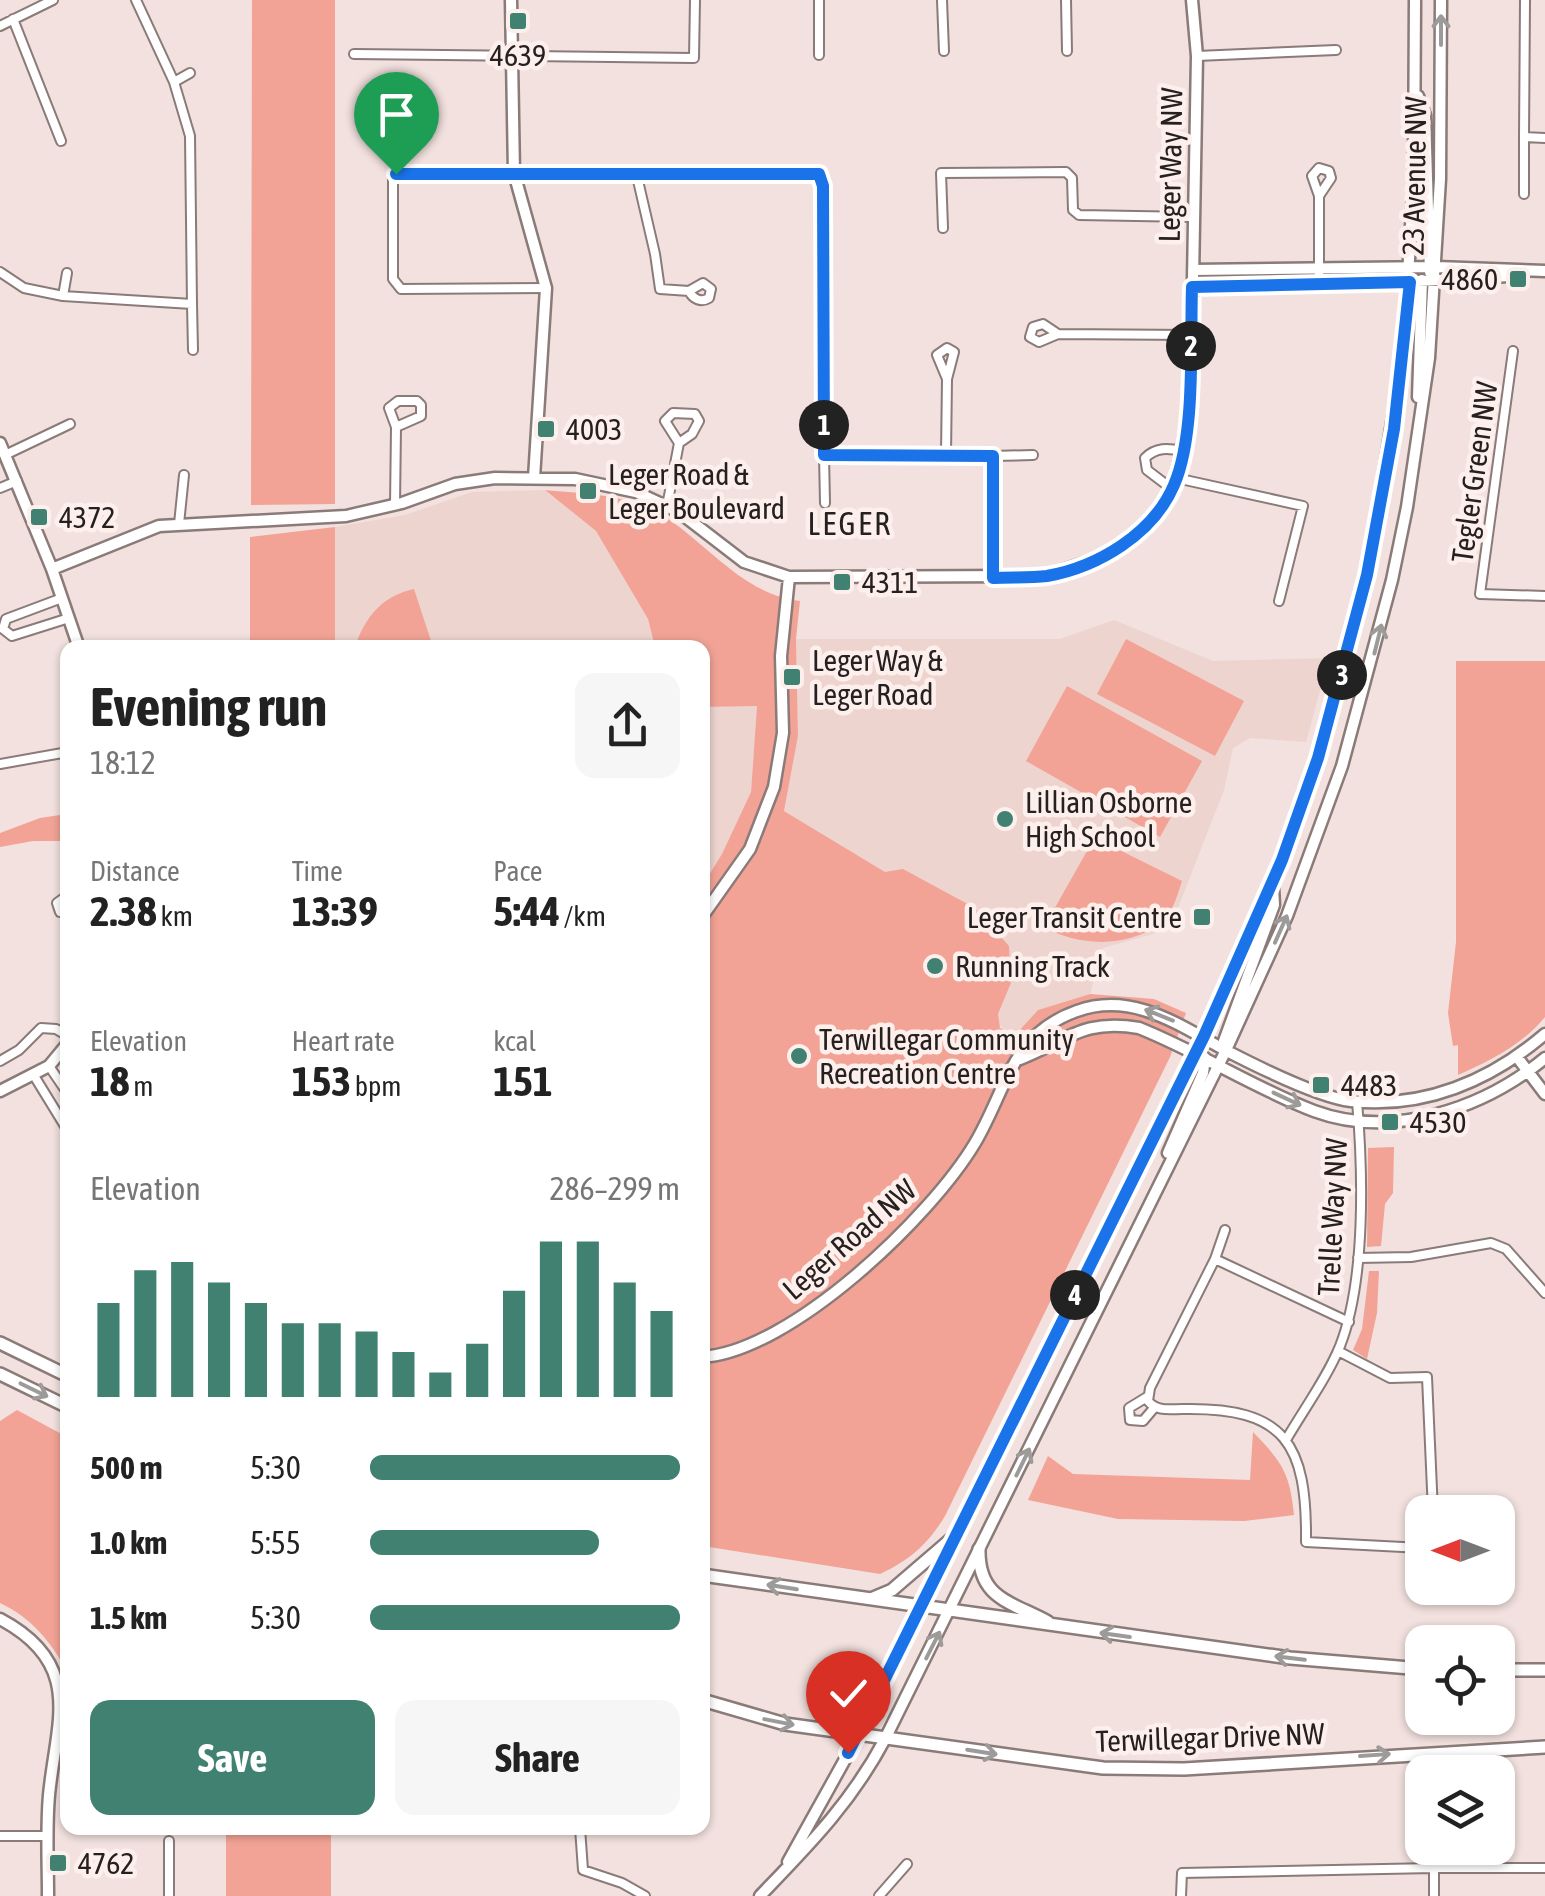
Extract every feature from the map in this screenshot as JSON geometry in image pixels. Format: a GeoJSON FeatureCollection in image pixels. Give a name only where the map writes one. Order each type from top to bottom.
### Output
{"type":"FeatureCollection","features":[{"type":"Feature","properties":{"kind":"main road"},"geometry":{"type":"LineString","coordinates":[[0,1343],[60,1372]]}},
{"type":"Feature","properties":{"kind":"main road"},"geometry":{"type":"LineString","coordinates":[[0,1374],[60,1403]]}},
{"type":"Feature","properties":{"kind":"main road"},"geometry":{"type":"LineString","coordinates":[[862,1600],[892,1590],[956,1535]]}},
{"type":"Feature","properties":{"kind":"main road"},"geometry":{"type":"LineString","coordinates":[[979,1549],[979,1570],[986,1585],[1056,1627]]}},
{"type":"Feature","properties":{"kind":"main road"},"geometry":{"type":"LineString","coordinates":[[710,1576],[1290,1658],[1405,1668]]}},
{"type":"Feature","properties":{"kind":"main road"},"geometry":{"type":"LineString","coordinates":[[1515,1670],[1545,1670]]}},
{"type":"Feature","properties":{"kind":"main road","name":"Terwillegar Drive NW"},"geometry":{"type":"LineString","coordinates":[[710,1702],[760,1718],[858,1736],[1063,1764],[1184,1769],[1545,1747]]}},
{"type":"Feature","properties":{"kind":"street"},"geometry":{"type":"LineString","coordinates":[[0,26],[53,0]]}},
{"type":"Feature","properties":{"kind":"street"},"geometry":{"type":"LineString","coordinates":[[136,0],[174,82],[190,136],[193,350]]}},
{"type":"Feature","properties":{"kind":"street"},"geometry":{"type":"LineString","coordinates":[[511,0],[514,173],[546,288],[534,478]]}},
{"type":"Feature","properties":{"kind":"street"},"geometry":{"type":"LineString","coordinates":[[354,54],[694,58],[695,0]]}},
{"type":"Feature","properties":{"kind":"street"},"geometry":{"type":"LineString","coordinates":[[819,0],[819,55]]}},
{"type":"Feature","properties":{"kind":"street"},"geometry":{"type":"LineString","coordinates":[[942,0],[944,51]]}},
{"type":"Feature","properties":{"kind":"street"},"geometry":{"type":"LineString","coordinates":[[1066,0],[1067,50]]}},
{"type":"Feature","properties":{"kind":"street","name":"Leger Way NW"},"geometry":{"type":"LineString","coordinates":[[52,569],[159,526],[346,516],[395,505],[466,481],[534,478],[617,486],[667,506],[734,557],[788,577],[1045,576],[1104,556],[1152,519],[1174,484],[1182,451],[1191,390],[1197,56],[1192,0]]}},
{"type":"Feature","properties":{"kind":"street","name":"23 Avenue NW"},"geometry":{"type":"LineString","coordinates":[[785,1867],[858,1736],[1200,1056],[1204,1036],[1272,882],[1318,758],[1367,575],[1394,429],[1411,268],[1415,0]]}},
{"type":"Feature","properties":{"kind":"street","name":"23 Avenue NW"},"geometry":{"type":"LineString","coordinates":[[785,1867],[817,1839],[847,1802],[885,1740],[1218,1067],[1287,916],[1342,766],[1382,627],[1418,440],[1433,267],[1441,0]]}},
{"type":"Feature","properties":{"kind":"street"},"geometry":{"type":"LineString","coordinates":[[1524,0],[1524,194]]}},
{"type":"Feature","properties":{"kind":"street"},"geometry":{"type":"LineString","coordinates":[[13,19],[62,140]]}},
{"type":"Feature","properties":{"kind":"street"},"geometry":{"type":"LineString","coordinates":[[1197,56],[1336,50]]}},
{"type":"Feature","properties":{"kind":"street"},"geometry":{"type":"LineString","coordinates":[[174,82],[190,74]]}},
{"type":"Feature","properties":{"kind":"street"},"geometry":{"type":"LineString","coordinates":[[1415,87],[1425,115],[1433,267]]}},
{"type":"Feature","properties":{"kind":"street"},"geometry":{"type":"LineString","coordinates":[[1524,137],[1545,138]]}},
{"type":"Feature","properties":{"kind":"street"},"geometry":{"type":"LineString","coordinates":[[636,172],[656,254],[660,289],[689,291]]}},
{"type":"Feature","properties":{"kind":"street"},"geometry":{"type":"LineString","coordinates":[[546,288],[401,289],[392,279],[396,174],[813,172],[822,178],[825,504]]}},
{"type":"Feature","properties":{"kind":"street"},"geometry":{"type":"LineString","coordinates":[[943,228],[941,173],[1066,172],[1072,178],[1073,210],[1078,215],[1194,217]]}},
{"type":"Feature","properties":{"kind":"street"},"geometry":{"type":"LineString","coordinates":[[1319,282],[1320,196]]}},
{"type":"Feature","properties":{"kind":"street"},"geometry":{"type":"LineString","coordinates":[[1193,270],[1433,267],[1543,272]]}},
{"type":"Feature","properties":{"kind":"street"},"geometry":{"type":"LineString","coordinates":[[1411,268],[1430,282]]}},
{"type":"Feature","properties":{"kind":"street"},"geometry":{"type":"LineString","coordinates":[[0,272],[24,288],[63,296],[192,304]]}},
{"type":"Feature","properties":{"kind":"street"},"geometry":{"type":"LineString","coordinates":[[1192,287],[1430,282],[1543,272]]}},
{"type":"Feature","properties":{"kind":"street"},"geometry":{"type":"LineString","coordinates":[[63,296],[66,273]]}},
{"type":"Feature","properties":{"kind":"street"},"geometry":{"type":"LineString","coordinates":[[1058,334],[1191,335]]}},
{"type":"Feature","properties":{"kind":"street","name":"Tegler Green NW"},"geometry":{"type":"LineString","coordinates":[[1513,351],[1480,594],[1545,596]]}},
{"type":"Feature","properties":{"kind":"street"},"geometry":{"type":"LineString","coordinates":[[946,454],[947,379]]}},
{"type":"Feature","properties":{"kind":"street"},"geometry":{"type":"LineString","coordinates":[[395,505],[396,427],[389,414],[398,400],[421,405],[421,416],[396,427]]}},
{"type":"Feature","properties":{"kind":"street"},"geometry":{"type":"LineString","coordinates":[[667,506],[678,443],[666,417],[673,413],[695,414],[699,421],[696,429],[678,443]]}},
{"type":"Feature","properties":{"kind":"street"},"geometry":{"type":"LineString","coordinates":[[7,454],[70,424]]}},
{"type":"Feature","properties":{"kind":"street"},"geometry":{"type":"LineString","coordinates":[[0,444],[77,640]]}},
{"type":"Feature","properties":{"kind":"street"},"geometry":{"type":"LineString","coordinates":[[1182,451],[1168,448],[1150,453],[1146,458],[1147,470],[1174,484],[1303,506],[1279,601]]}},
{"type":"Feature","properties":{"kind":"street"},"geometry":{"type":"LineString","coordinates":[[824,455],[1033,456]]}},
{"type":"Feature","properties":{"kind":"street"},"geometry":{"type":"LineString","coordinates":[[993,456],[993,578]]}},
{"type":"Feature","properties":{"kind":"street"},"geometry":{"type":"LineString","coordinates":[[179,524],[184,475]]}},
{"type":"Feature","properties":{"kind":"street"},"geometry":{"type":"LineString","coordinates":[[0,488],[17,481]]}},
{"type":"Feature","properties":{"kind":"street"},"geometry":{"type":"LineString","coordinates":[[710,905],[750,849],[774,787],[783,734],[781,656],[788,577]]}},
{"type":"Feature","properties":{"kind":"street"},"geometry":{"type":"LineString","coordinates":[[62,598],[6,620],[3,629],[12,636],[69,618]]}},
{"type":"Feature","properties":{"kind":"street"},"geometry":{"type":"LineString","coordinates":[[0,764],[60,753]]}},
{"type":"Feature","properties":{"kind":"street"},"geometry":{"type":"LineString","coordinates":[[1224,1049],[1274,906],[1272,882]]}},
{"type":"Feature","properties":{"kind":"street","name":"Leger Road NW"},"geometry":{"type":"LineString","coordinates":[[710,1356],[746,1349],[771,1336],[849,1280],[909,1229],[946,1187],[974,1144],[1027,1041],[1086,1008],[1140,1008],[1320,1093],[1357,1101],[1398,1101],[1442,1093],[1473,1082],[1517,1057],[1545,1034]]}},
{"type":"Feature","properties":{"kind":"street"},"geometry":{"type":"LineString","coordinates":[[1020,1059],[1079,1030],[1112,1025],[1140,1028],[1317,1112],[1358,1122],[1394,1121],[1445,1112],[1527,1073],[1545,1058]]}},
{"type":"Feature","properties":{"kind":"street"},"geometry":{"type":"LineString","coordinates":[[0,1061],[40,1028],[60,1032]]}},
{"type":"Feature","properties":{"kind":"street"},"geometry":{"type":"LineString","coordinates":[[0,1091],[50,1066],[60,1051]]}},
{"type":"Feature","properties":{"kind":"street"},"geometry":{"type":"LineString","coordinates":[[1138,1228],[1203,1073],[1200,1056]]}},
{"type":"Feature","properties":{"kind":"street"},"geometry":{"type":"LineString","coordinates":[[1517,1057],[1545,1094]]}},
{"type":"Feature","properties":{"kind":"street"},"geometry":{"type":"LineString","coordinates":[[50,1066],[60,1082]]}},
{"type":"Feature","properties":{"kind":"street"},"geometry":{"type":"LineString","coordinates":[[33,1074],[60,1118]]}},
{"type":"Feature","properties":{"kind":"street","name":"Trelle Way NW"},"geometry":{"type":"LineString","coordinates":[[1286,1440],[1338,1351],[1348,1322],[1358,1258],[1357,1101]]}},
{"type":"Feature","properties":{"kind":"street"},"geometry":{"type":"LineString","coordinates":[[1154,1408],[1143,1421],[1130,1420],[1129,1408],[1147,1397],[1215,1259],[1225,1230]]}},
{"type":"Feature","properties":{"kind":"street"},"geometry":{"type":"LineString","coordinates":[[1358,1258],[1411,1257],[1491,1243],[1506,1249],[1545,1293]]}},
{"type":"Feature","properties":{"kind":"street"},"geometry":{"type":"LineString","coordinates":[[1215,1259],[1348,1322]]}},
{"type":"Feature","properties":{"kind":"street"},"geometry":{"type":"LineString","coordinates":[[1534,1277],[1545,1268]]}},
{"type":"Feature","properties":{"kind":"street"},"geometry":{"type":"LineString","coordinates":[[1338,1351],[1390,1378],[1427,1377],[1432,1495]]}},
{"type":"Feature","properties":{"kind":"street"},"geometry":{"type":"LineString","coordinates":[[1147,1397],[1154,1408]]}},
{"type":"Feature","properties":{"kind":"street"},"geometry":{"type":"LineString","coordinates":[[1154,1408],[1220,1409],[1265,1419],[1286,1440],[1300,1473],[1306,1502],[1306,1542],[1405,1547]]}},
{"type":"Feature","properties":{"kind":"street"},"geometry":{"type":"LineString","coordinates":[[0,1619],[34,1645],[58,1686],[60,1704]]}},
{"type":"Feature","properties":{"kind":"street"},"geometry":{"type":"LineString","coordinates":[[48,1896],[50,1790],[60,1732]]}},
{"type":"Feature","properties":{"kind":"street"},"geometry":{"type":"LineString","coordinates":[[54,1765],[60,1765]]}},
{"type":"Feature","properties":{"kind":"street"},"geometry":{"type":"LineString","coordinates":[[580,1835],[583,1870],[622,1883],[645,1896]]}},
{"type":"Feature","properties":{"kind":"street"},"geometry":{"type":"LineString","coordinates":[[0,1836],[48,1836]]}},
{"type":"Feature","properties":{"kind":"street"},"geometry":{"type":"LineString","coordinates":[[170,1841],[170,1896]]}},
{"type":"Feature","properties":{"kind":"street"},"geometry":{"type":"LineString","coordinates":[[879,1896],[906,1864]]}},
{"type":"Feature","properties":{"kind":"street"},"geometry":{"type":"LineString","coordinates":[[760,1896],[785,1867]]}},
{"type":"Feature","properties":{"kind":"street"},"geometry":{"type":"LineString","coordinates":[[1434,1868],[1434,1896]]}},
{"type":"Feature","properties":{"kind":"street"},"geometry":{"type":"LineString","coordinates":[[1181,1896],[1182,1873],[1545,1868]]}},
{"type":"Feature","properties":{"kind":"shaded area"},"geometry":{"type":"Polygon","coordinates":[[[252,0],[335,0],[335,504],[251,505],[252,0]]]}},
{"type":"Feature","properties":{"kind":"shaded area"},"geometry":{"type":"Polygon","coordinates":[[[545,490],[596,531],[648,619],[653,640],[335,640],[335,527],[405,515],[472,492],[545,490]]]}},
{"type":"Feature","properties":{"kind":"shaded area"},"geometry":{"type":"Polygon","coordinates":[[[545,490],[607,496],[651,509],[744,579],[780,597],[800,601],[796,639],[798,736],[784,811],[885,872],[903,869],[975,908],[1009,946],[1011,983],[998,1014],[1000,1028],[1016,1034],[1038,1010],[1090,994],[1154,999],[1186,1013],[1170,1057],[945,1516],[917,1550],[880,1574],[710,1547],[710,874],[751,792],[757,706],[710,707],[710,640],[653,640],[648,619],[596,531],[545,490]]]}},
{"type":"Feature","properties":{"kind":"shaded area"},"geometry":{"type":"Polygon","coordinates":[[[335,527],[335,640],[250,640],[250,537],[335,527]]]}},
{"type":"Feature","properties":{"kind":"shaded area"},"geometry":{"type":"Polygon","coordinates":[[[414,589],[431,640],[358,640],[376,609],[414,589]]]}},
{"type":"Feature","properties":{"kind":"shaded area","name":"Lillian Osborne High School"},"geometry":{"type":"Polygon","coordinates":[[[1114,620],[1213,661],[1329,658],[1306,742],[1250,738],[1233,748],[1224,790],[1174,918],[1156,933],[1103,948],[1090,994],[1038,1010],[1016,1034],[1009,1033],[998,1024],[998,1014],[1011,983],[984,919],[975,908],[885,872],[784,811],[798,736],[796,639],[1060,639],[1114,620]]]}},
{"type":"Feature","properties":{"kind":"shaded area"},"geometry":{"type":"Polygon","coordinates":[[[1126,639],[1244,701],[1215,756],[1097,694],[1126,639]]]}},
{"type":"Feature","properties":{"kind":"shaded area"},"geometry":{"type":"Polygon","coordinates":[[[1456,661],[1545,661],[1545,1017],[1516,1044],[1458,1075],[1458,1045],[1453,1046],[1448,1013],[1456,942],[1456,661]]]}},
{"type":"Feature","properties":{"kind":"shaded area"},"geometry":{"type":"Polygon","coordinates":[[[1067,686],[1202,761],[1160,837],[1026,761],[1067,686]]]}},
{"type":"Feature","properties":{"kind":"shaded area"},"geometry":{"type":"Polygon","coordinates":[[[757,705],[751,792],[710,874],[710,707],[757,705]]]}},
{"type":"Feature","properties":{"kind":"shaded area"},"geometry":{"type":"Polygon","coordinates":[[[60,815],[60,841],[0,847],[0,833],[60,815]]]}},
{"type":"Feature","properties":{"kind":"shaded area"},"geometry":{"type":"Polygon","coordinates":[[[1101,841],[1182,881],[1168,914],[1147,931],[1118,941],[1087,941],[1044,927],[1091,844],[1101,841]]]}},
{"type":"Feature","properties":{"kind":"shaded area"},"geometry":{"type":"Polygon","coordinates":[[[1394,1147],[1393,1193],[1385,1204],[1381,1246],[1367,1247],[1368,1148],[1394,1147]]]}},
{"type":"Feature","properties":{"kind":"shaded area"},"geometry":{"type":"Polygon","coordinates":[[[1369,1271],[1379,1271],[1377,1313],[1367,1359],[1353,1350],[1362,1329],[1369,1271]]]}},
{"type":"Feature","properties":{"kind":"shaded area"},"geometry":{"type":"Polygon","coordinates":[[[17,1410],[60,1433],[60,1660],[39,1631],[0,1603],[0,1421],[17,1410]]]}},
{"type":"Feature","properties":{"kind":"shaded area"},"geometry":{"type":"Polygon","coordinates":[[[1253,1432],[1283,1469],[1294,1515],[1244,1521],[1118,1519],[1028,1500],[1048,1456],[1073,1474],[1250,1480],[1253,1432]]]}},
{"type":"Feature","properties":{"kind":"shaded area"},"geometry":{"type":"Polygon","coordinates":[[[226,1835],[331,1835],[331,1896],[226,1896],[226,1835]]]}},
{"type":"Feature","properties":{"kind":"place","name":"4639"},"geometry":{"type":"Point","coordinates":[518,21]}},
{"type":"Feature","properties":{"kind":"place","name":"4860"},"geometry":{"type":"Point","coordinates":[1518,279]}},
{"type":"Feature","properties":{"kind":"place","name":"4003"},"geometry":{"type":"Point","coordinates":[546,429]}},
{"type":"Feature","properties":{"kind":"place","name":"Leger Road & Leger Boulevard"},"geometry":{"type":"Point","coordinates":[588,491]}},
{"type":"Feature","properties":{"kind":"place","name":"4372"},"geometry":{"type":"Point","coordinates":[39,517]}},
{"type":"Feature","properties":{"kind":"place","name":"4311"},"geometry":{"type":"Point","coordinates":[842,582]}},
{"type":"Feature","properties":{"kind":"place","name":"Leger Way & Leger Road"},"geometry":{"type":"Point","coordinates":[792,677]}},
{"type":"Feature","properties":{"kind":"place","name":"Lillian Osborne High School"},"geometry":{"type":"Point","coordinates":[1005,819]}},
{"type":"Feature","properties":{"kind":"place","name":"Leger Transit Centre"},"geometry":{"type":"Point","coordinates":[1202,917]}},
{"type":"Feature","properties":{"kind":"place","name":"Running Track"},"geometry":{"type":"Point","coordinates":[935,966]}},
{"type":"Feature","properties":{"kind":"place","name":"Terwillegar Community Recreation Centre"},"geometry":{"type":"Point","coordinates":[799,1056]}},
{"type":"Feature","properties":{"kind":"place","name":"4483"},"geometry":{"type":"Point","coordinates":[1321,1085]}},
{"type":"Feature","properties":{"kind":"place","name":"4530"},"geometry":{"type":"Point","coordinates":[1390,1122]}},
{"type":"Feature","properties":{"kind":"place","name":"4762"},"geometry":{"type":"Point","coordinates":[58,1863]}},
{"type":"Feature","properties":{"kind":"district","name":"LEGER"},"geometry":{"type":"Point","coordinates":[850,523]}},
{"type":"Feature","properties":{"kind":"route"},"geometry":{"type":"LineString","coordinates":[[396,174],[819,174],[823,186],[824,455],[993,456],[993,578],[1045,576],[1077,568],[1128,541],[1152,519],[1172,489],[1182,451],[1191,390],[1192,287],[1410,282],[1394,429],[1367,575],[1318,758],[1282,860],[1204,1036],[848,1753]]}}]}
